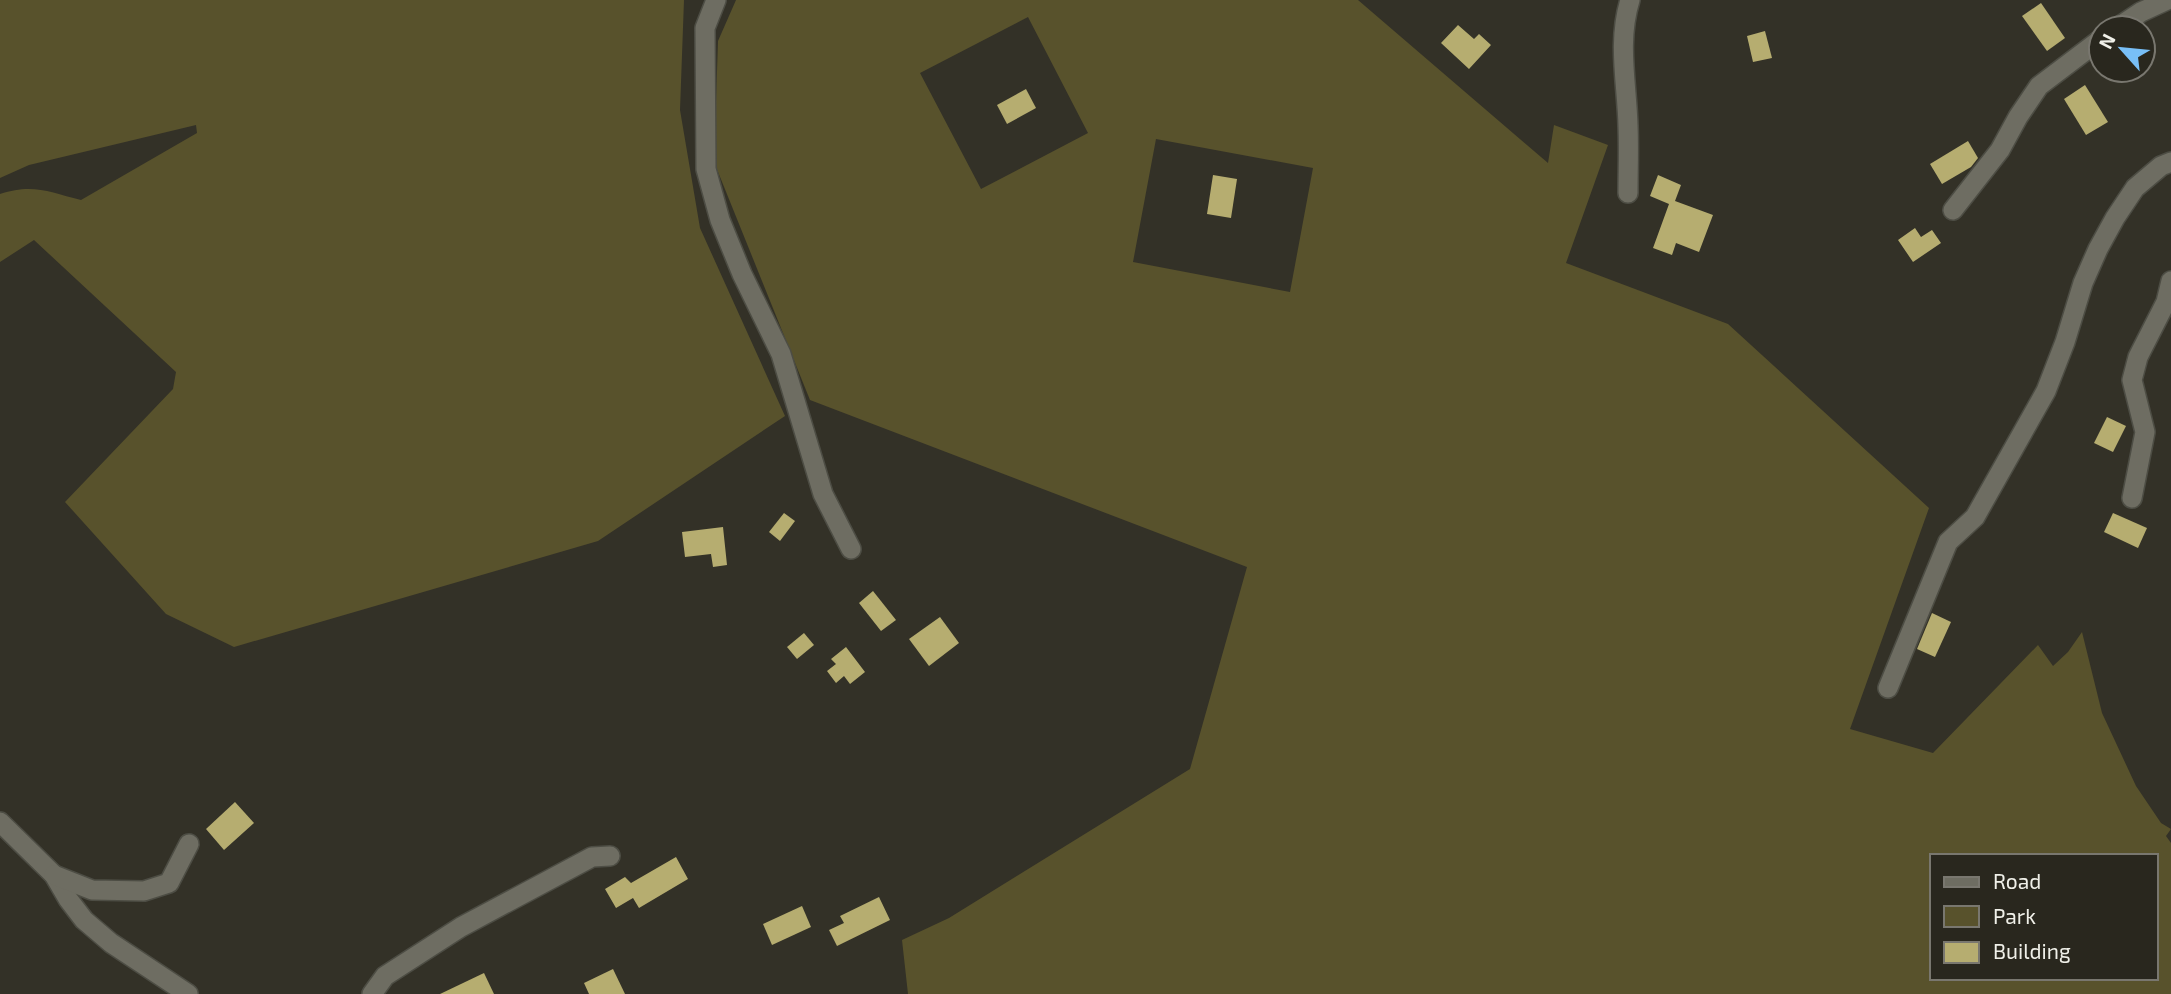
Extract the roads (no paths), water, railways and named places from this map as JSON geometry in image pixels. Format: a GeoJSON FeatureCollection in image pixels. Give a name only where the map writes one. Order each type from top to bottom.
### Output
{"type":"FeatureCollection","features":[{"type":"Feature","properties":{"kind":"street"},"geometry":{"type":"LineString","coordinates":[[716,0],[705,28],[706,169],[720,220],[742,274],[781,354],[823,494],[851,548]]}},
{"type":"Feature","properties":{"kind":"street"},"geometry":{"type":"LineString","coordinates":[[1628,193],[1628,126],[1623,50],[1626,13],[1630,0]]}},
{"type":"Feature","properties":{"kind":"street"},"geometry":{"type":"LineString","coordinates":[[2138,14],[2167,0]]}},
{"type":"Feature","properties":{"kind":"street"},"geometry":{"type":"LineString","coordinates":[[1953,210],[2000,150],[2039,86],[2087,50]]}},
{"type":"Feature","properties":{"kind":"street"},"geometry":{"type":"LineString","coordinates":[[1888,688],[1948,542],[1975,517],[2046,391],[2098,248],[2135,188],[2161,166],[2171,162]]}},
{"type":"Feature","properties":{"kind":"street"},"geometry":{"type":"LineString","coordinates":[[2132,498],[2145,432],[2132,380],[2138,356],[2166,302],[2171,281]]}},
{"type":"Feature","properties":{"kind":"street"},"geometry":{"type":"LineString","coordinates":[[0,822],[54,875],[76,909],[102,935],[139,963],[188,994]]}},
{"type":"Feature","properties":{"kind":"street"},"geometry":{"type":"LineString","coordinates":[[54,875],[92,890],[144,891],[169,883],[189,844]]}},
{"type":"Feature","properties":{"kind":"street"},"geometry":{"type":"LineString","coordinates":[[372,994],[385,976],[461,927],[592,857],[610,856]]}}]}
